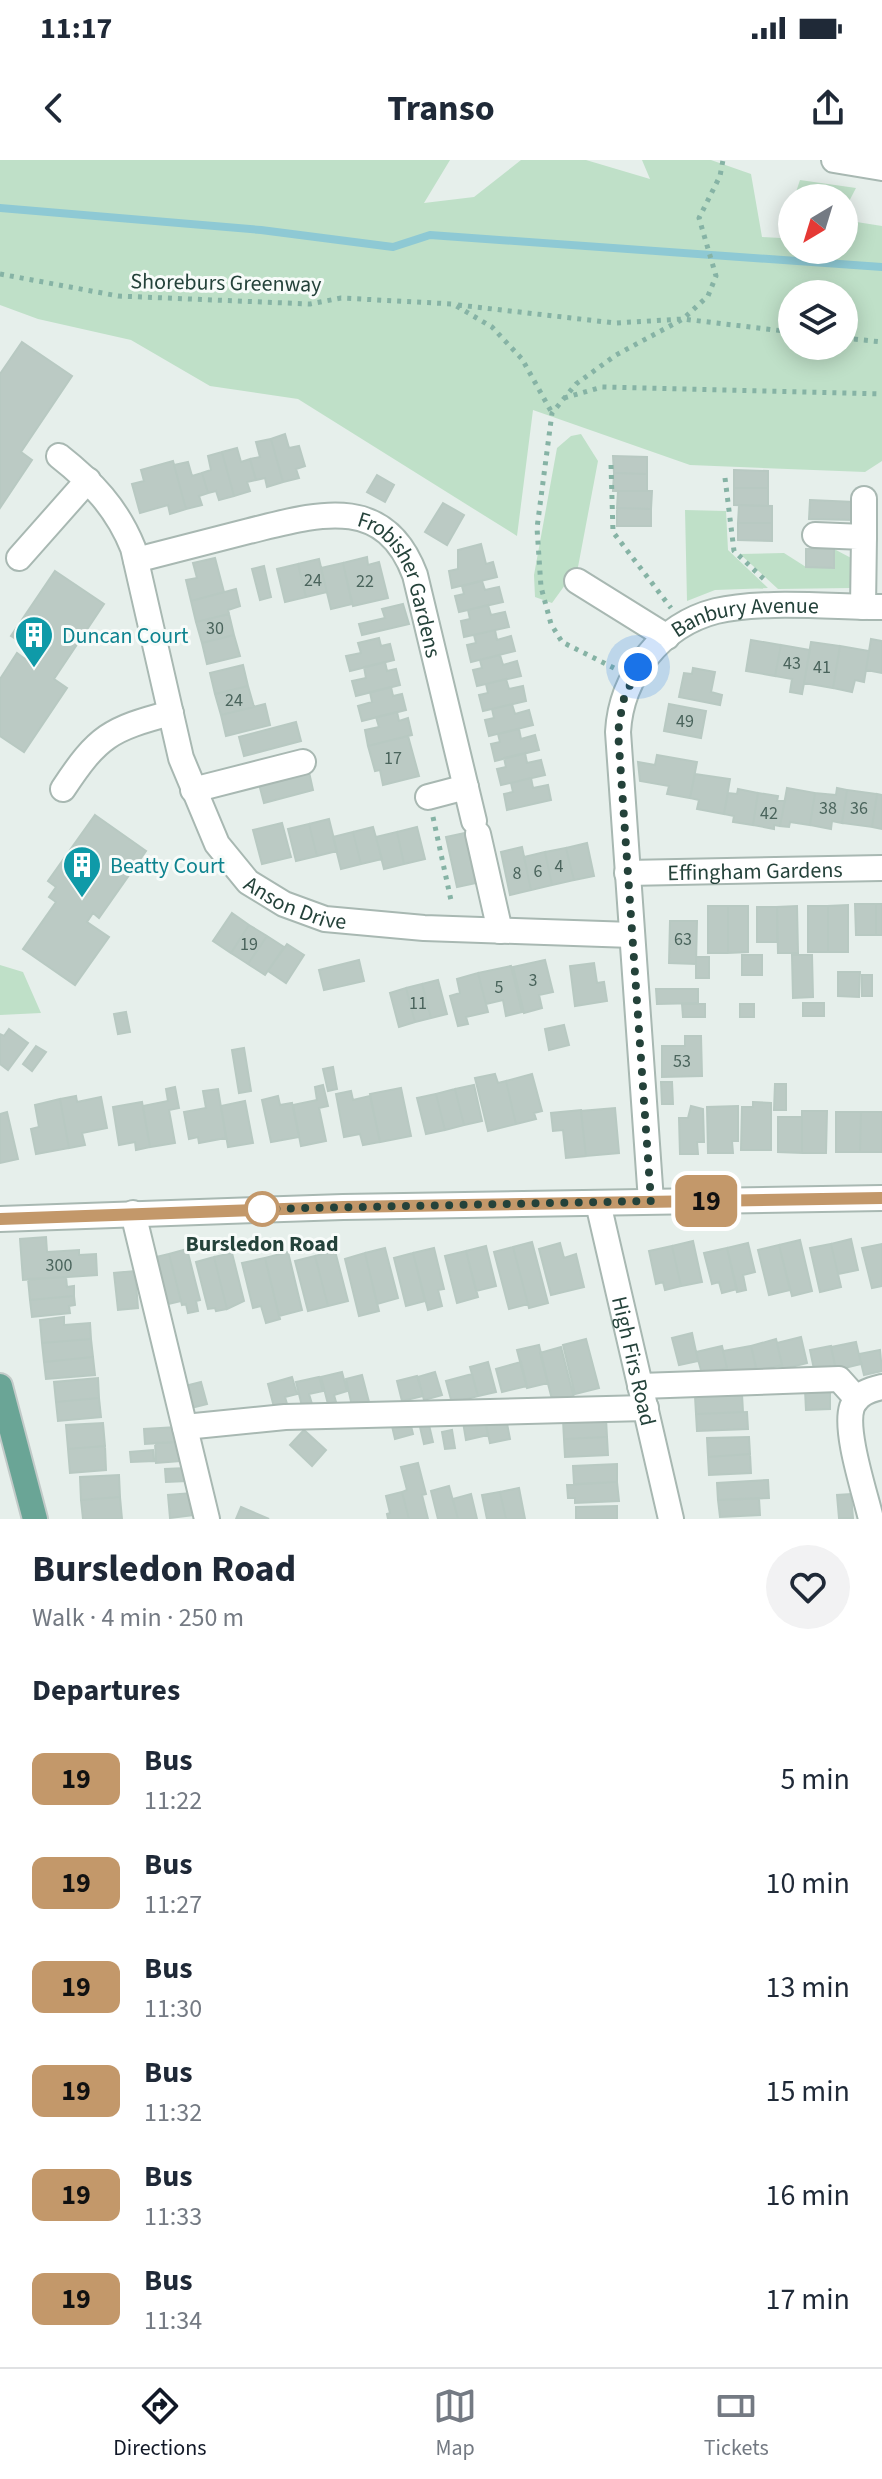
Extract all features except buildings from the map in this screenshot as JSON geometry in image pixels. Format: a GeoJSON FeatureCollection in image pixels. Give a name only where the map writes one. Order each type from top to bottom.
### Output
{"type":"FeatureCollection","features":[{"type":"Feature","properties":{"kind":"main road"},"geometry":{"type":"LineString","coordinates":[[0,1386],[7,1436],[35,1519]]}},
{"type":"Feature","properties":{"kind":"street"},"geometry":{"type":"LineString","coordinates":[[834,160],[882,168]]}},
{"type":"Feature","properties":{"kind":"street","name":"Anson Drive"},"geometry":{"type":"LineString","coordinates":[[59,456],[88,480],[117,513],[136,560],[171,713],[193,790],[225,858],[248,882],[274,899],[325,919],[458,929],[632,935]]}},
{"type":"Feature","properties":{"kind":"street"},"geometry":{"type":"LineString","coordinates":[[19,558],[88,480]]}},
{"type":"Feature","properties":{"kind":"street"},"geometry":{"type":"LineString","coordinates":[[864,499],[864,537],[872,607]]}},
{"type":"Feature","properties":{"kind":"street","name":"Frobisher Gardens"},"geometry":{"type":"LineString","coordinates":[[136,560],[316,514],[352,515],[378,526],[403,550],[415,575],[500,931]]}},
{"type":"Feature","properties":{"kind":"street"},"geometry":{"type":"LineString","coordinates":[[815,535],[864,537]]}},
{"type":"Feature","properties":{"kind":"street"},"geometry":{"type":"LineString","coordinates":[[577,581],[675,631]]}},
{"type":"Feature","properties":{"kind":"street","name":"Banbury Avenue"},"geometry":{"type":"LineString","coordinates":[[651,1201],[618,732],[623,701],[632,678],[650,653],[675,631],[720,610],[872,607]]}},
{"type":"Feature","properties":{"kind":"street"},"geometry":{"type":"LineString","coordinates":[[63,789],[99,741],[124,727],[171,713]]}},
{"type":"Feature","properties":{"kind":"street"},"geometry":{"type":"LineString","coordinates":[[193,790],[303,762]]}},
{"type":"Feature","properties":{"kind":"street"},"geometry":{"type":"LineString","coordinates":[[428,797],[466,787]]}},
{"type":"Feature","properties":{"kind":"street","name":"Effingham Gardens"},"geometry":{"type":"LineString","coordinates":[[627,873],[882,868]]}},
{"type":"Feature","properties":{"kind":"street"},"geometry":{"type":"LineString","coordinates":[[0,1219],[133,1213],[882,1198]]}},
{"type":"Feature","properties":{"kind":"street","name":"High Firs Road"},"geometry":{"type":"LineString","coordinates":[[598,1203],[671,1519]]}},
{"type":"Feature","properties":{"kind":"street"},"geometry":{"type":"LineString","coordinates":[[133,1213],[207,1519]]}},
{"type":"Feature","properties":{"kind":"street"},"geometry":{"type":"LineString","coordinates":[[185,1427],[300,1416],[643,1397],[839,1379],[857,1399]]}},
{"type":"Feature","properties":{"kind":"street"},"geometry":{"type":"LineString","coordinates":[[871,1519],[852,1431],[852,1408],[865,1392],[882,1387]]}},
{"type":"Feature","properties":{"kind":"path"},"geometry":{"type":"LineString","coordinates":[[632,678],[562,642],[551,624],[541,587],[537,528],[552,413],[576,384],[616,355],[683,319],[708,296],[716,276],[699,218],[720,176],[723,160]]}},
{"type":"Feature","properties":{"kind":"path","name":"Shoreburs Greenway"},"geometry":{"type":"LineString","coordinates":[[0,274],[118,296],[310,304],[341,298],[453,304],[615,323],[683,319],[778,330]]}},
{"type":"Feature","properties":{"kind":"path","name":"Shoreburs Greenway"},"geometry":{"type":"LineString","coordinates":[[453,304],[492,327],[522,359],[552,413]]}},
{"type":"Feature","properties":{"kind":"path"},"geometry":{"type":"LineString","coordinates":[[858,339],[882,342]]}},
{"type":"Feature","properties":{"kind":"path"},"geometry":{"type":"LineString","coordinates":[[563,398],[602,387],[882,394]]}},
{"type":"Feature","properties":{"kind":"path"},"geometry":{"type":"LineString","coordinates":[[611,465],[613,532],[675,631]]}},
{"type":"Feature","properties":{"kind":"path"},"geometry":{"type":"LineString","coordinates":[[725,478],[734,551],[774,588],[775,608]]}},
{"type":"Feature","properties":{"kind":"path"},"geometry":{"type":"LineString","coordinates":[[428,797],[458,929]]}},
{"type":"Feature","properties":{"kind":"green space"},"geometry":{"type":"Polygon","coordinates":[[[0,160],[450,160],[424,203],[474,197],[521,160],[586,160],[650,179],[642,160],[711,160],[751,174],[762,237],[778,238],[778,264],[858,264],[858,222],[882,226],[882,461],[865,472],[690,465],[533,410],[517,536],[298,399],[210,386],[131,340],[38,319],[0,305],[0,160]]]}},
{"type":"Feature","properties":{"kind":"green space"},"geometry":{"type":"Polygon","coordinates":[[[800,180],[828,184],[799,184],[800,180]]]}},
{"type":"Feature","properties":{"kind":"green space"},"geometry":{"type":"Polygon","coordinates":[[[581,434],[598,461],[578,567],[552,603],[535,597],[534,575],[557,448],[571,436],[581,434]]]}},
{"type":"Feature","properties":{"kind":"green space"},"geometry":{"type":"Polygon","coordinates":[[[685,510],[726,511],[728,550],[768,588],[715,590],[687,601],[685,510]]]}},
{"type":"Feature","properties":{"kind":"green space"},"geometry":{"type":"Polygon","coordinates":[[[834,549],[855,560],[854,586],[850,588],[778,589],[740,554],[784,553],[806,567],[833,568],[834,549]]]}},
{"type":"Feature","properties":{"kind":"green space"},"geometry":{"type":"Polygon","coordinates":[[[0,965],[23,972],[41,1013],[0,1015],[0,965]]]}},
{"type":"Feature","properties":{"kind":"waterway"},"geometry":{"type":"LineString","coordinates":[[0,208],[261,230],[393,247],[430,235],[882,267]]}},
{"type":"Feature","properties":{"kind":"bus line","name":"19"},"geometry":{"type":"LineString","coordinates":[[0,1219],[343,1207],[882,1198]]}},
{"type":"Feature","properties":{"kind":"place","name":"Duncan Court"},"geometry":{"type":"Point","coordinates":[34,669]}},
{"type":"Feature","properties":{"kind":"place","name":"Beatty Court"},"geometry":{"type":"Point","coordinates":[82,899]}},
{"type":"Feature","properties":{"kind":"place","name":"Bursledon Road"},"geometry":{"type":"Point","coordinates":[262,1209]}},
{"type":"Feature","properties":{"kind":"route"},"geometry":{"type":"LineString","coordinates":[[262,1209],[651,1201],[618,732],[623,701],[638,667]]}}]}
